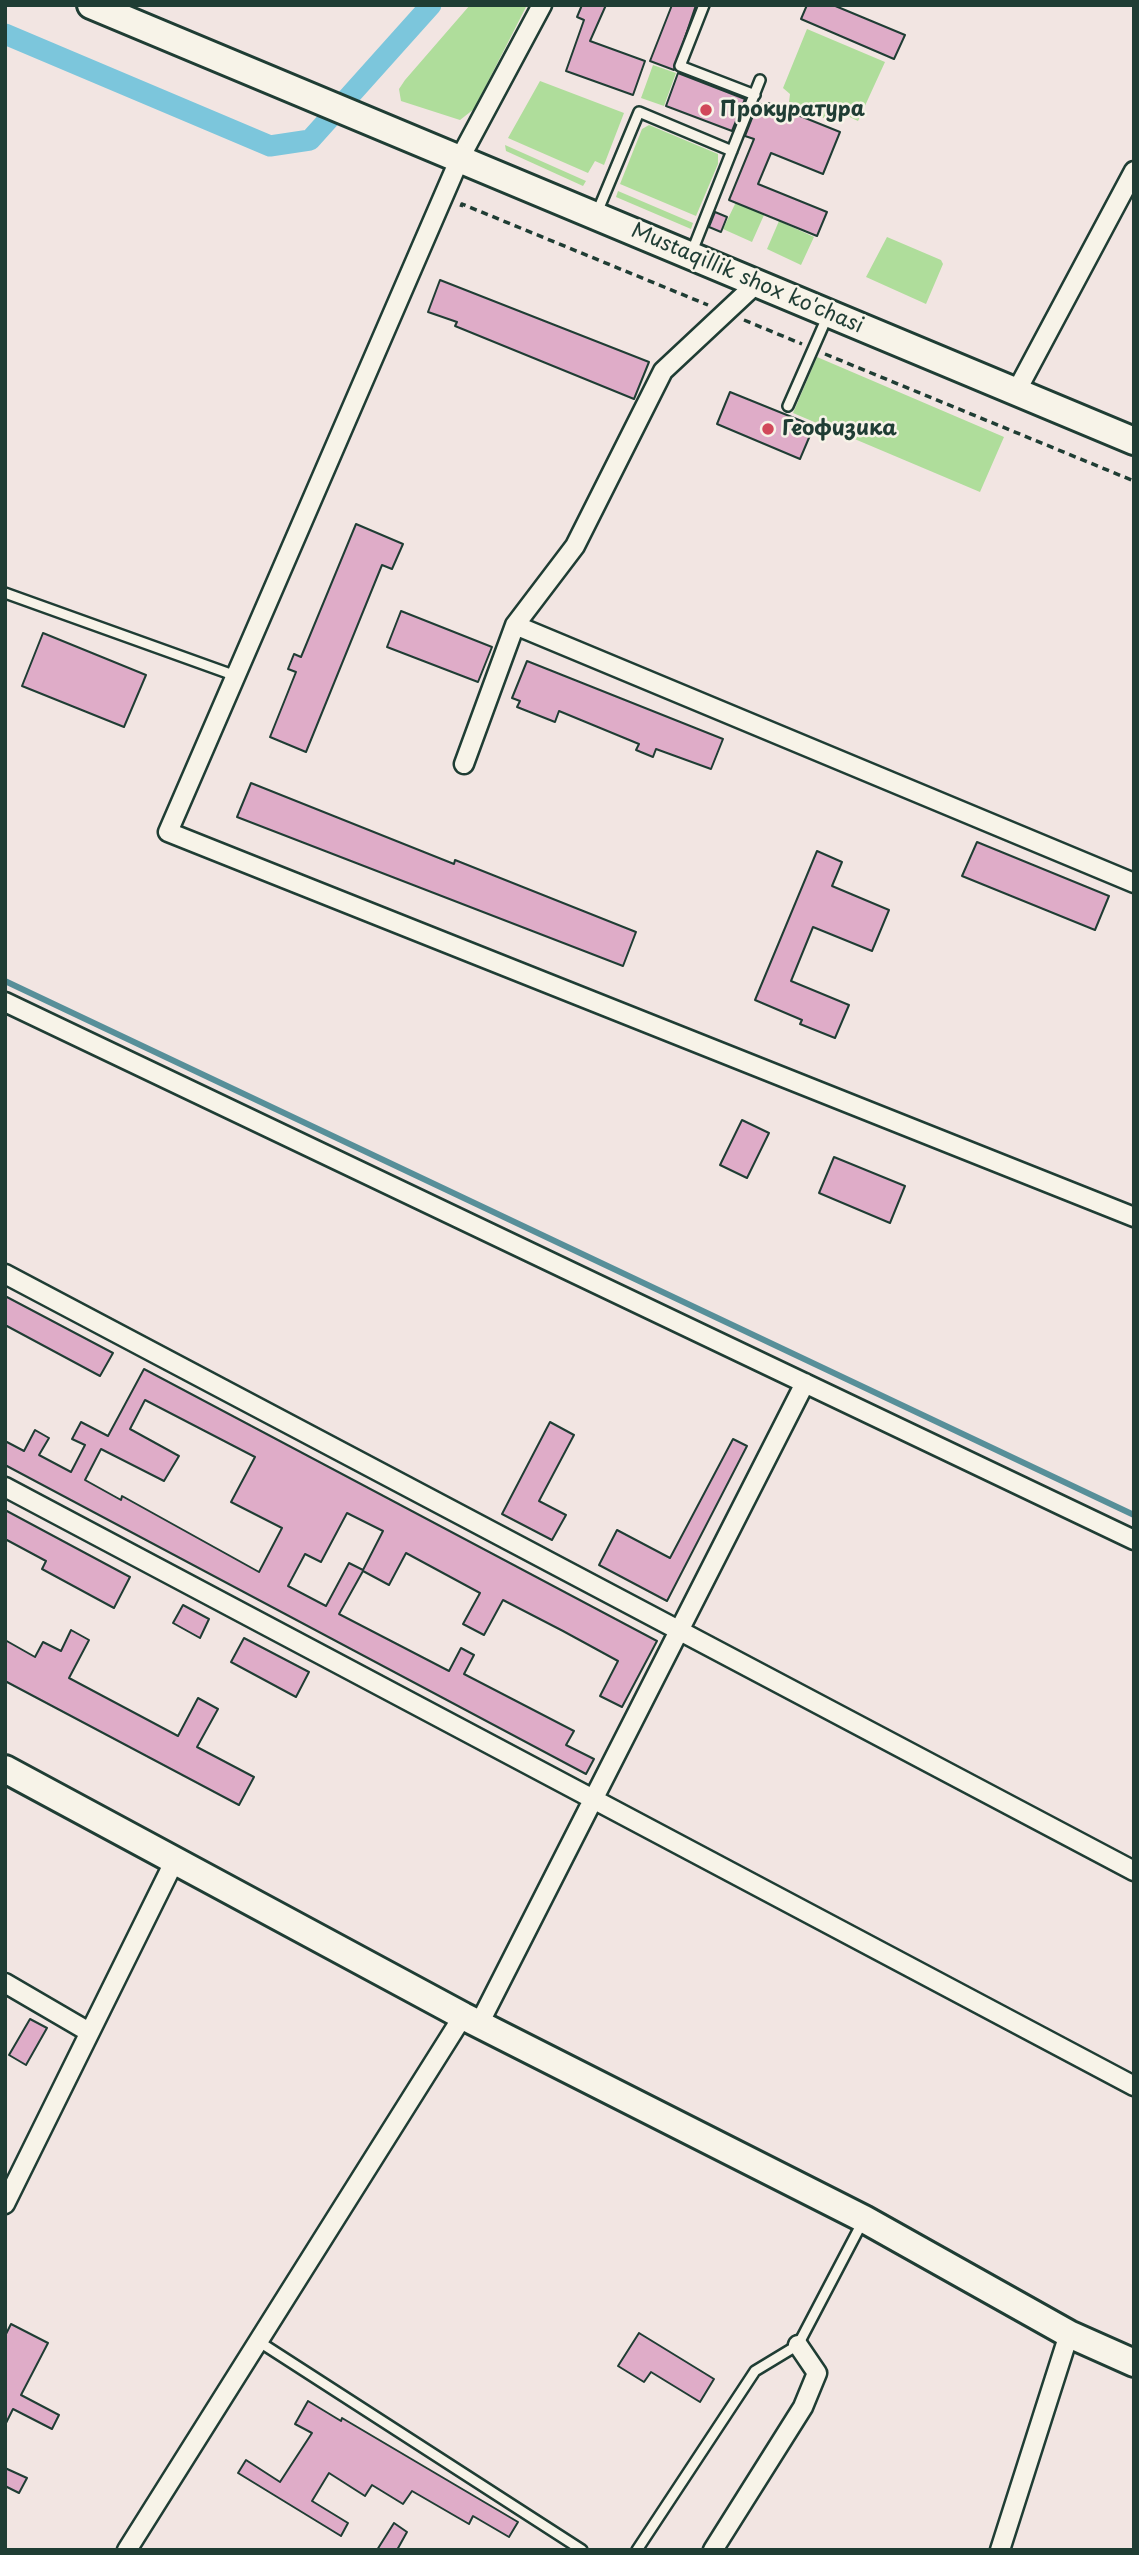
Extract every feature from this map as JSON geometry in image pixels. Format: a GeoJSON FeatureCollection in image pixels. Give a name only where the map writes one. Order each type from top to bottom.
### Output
{"type":"FeatureCollection","features":[{"type":"Feature","properties":{"kind":"street","name":"Mustaqillik shox ko'chasi"},"geometry":{"type":"LineString","coordinates":[[91,5],[1134,441]]}},
{"type":"Feature","properties":{"kind":"street"},"geometry":{"type":"LineString","coordinates":[[542,5],[460,159],[168,832],[1134,1217]]}},
{"type":"Feature","properties":{"kind":"street"},"geometry":{"type":"LineString","coordinates":[[1016,392],[1134,171]]}},
{"type":"Feature","properties":{"kind":"street"},"geometry":{"type":"LineString","coordinates":[[464,764],[515,625],[575,547],[663,371],[757,283]]}},
{"type":"Feature","properties":{"kind":"street"},"geometry":{"type":"LineString","coordinates":[[515,625],[1134,883]]}},
{"type":"Feature","properties":{"kind":"street"},"geometry":{"type":"LineString","coordinates":[[5,1002],[1134,1540]]}},
{"type":"Feature","properties":{"kind":"street"},"geometry":{"type":"LineString","coordinates":[[5,1274],[1134,1871]]}},
{"type":"Feature","properties":{"kind":"street"},"geometry":{"type":"LineString","coordinates":[[127,2550],[258,2341],[471,2020],[594,1799],[805,1383]]}},
{"type":"Feature","properties":{"kind":"street"},"geometry":{"type":"LineString","coordinates":[[5,1487],[1134,2086]]}},
{"type":"Feature","properties":{"kind":"street"},"geometry":{"type":"LineString","coordinates":[[5,1769],[471,2020],[864,2220],[1069,2334],[1134,2363]]}},
{"type":"Feature","properties":{"kind":"street"},"geometry":{"type":"LineString","coordinates":[[5,2204],[175,1860]]}},
{"type":"Feature","properties":{"kind":"street"},"geometry":{"type":"LineString","coordinates":[[5,1983],[89,2032]]}},
{"type":"Feature","properties":{"kind":"street"},"geometry":{"type":"LineString","coordinates":[[1000,2550],[1069,2334]]}},
{"type":"Feature","properties":{"kind":"street"},"geometry":{"type":"LineString","coordinates":[[713,2550],[803,2407],[817,2373],[798,2345]]}},
{"type":"Feature","properties":{"kind":"lane"},"geometry":{"type":"LineString","coordinates":[[704,5],[680,66],[755,95]]}},
{"type":"Feature","properties":{"kind":"lane"},"geometry":{"type":"LineString","coordinates":[[691,255],[761,80]]}},
{"type":"Feature","properties":{"kind":"lane"},"geometry":{"type":"LineString","coordinates":[[596,215],[639,112],[732,151]]}},
{"type":"Feature","properties":{"kind":"lane"},"geometry":{"type":"LineString","coordinates":[[788,406],[829,313]]}},
{"type":"Feature","properties":{"kind":"lane"},"geometry":{"type":"LineString","coordinates":[[5,593],[236,676]]}},
{"type":"Feature","properties":{"kind":"lane"},"geometry":{"type":"LineString","coordinates":[[637,2550],[755,2371],[798,2345],[864,2220]]}},
{"type":"Feature","properties":{"kind":"lane"},"geometry":{"type":"LineString","coordinates":[[258,2341],[582,2550]]}},
{"type":"Feature","properties":{"kind":"green space"},"geometry":{"type":"Polygon","coordinates":[[[470,5],[527,5],[474,109],[460,120],[401,101],[399,89],[405,80],[470,5]]]}},
{"type":"Feature","properties":{"kind":"green space"},"geometry":{"type":"Polygon","coordinates":[[[807,29],[885,62],[858,121],[833,109],[828,120],[789,102],[790,94],[783,88],[807,29]]]}},
{"type":"Feature","properties":{"kind":"green space"},"geometry":{"type":"Polygon","coordinates":[[[653,65],[676,73],[664,106],[641,98],[653,65]]]}},
{"type":"Feature","properties":{"kind":"green space"},"geometry":{"type":"Polygon","coordinates":[[[540,81],[624,113],[604,165],[595,161],[588,173],[508,138],[540,81]]]}},
{"type":"Feature","properties":{"kind":"green space"},"geometry":{"type":"Polygon","coordinates":[[[649,125],[718,154],[718,164],[696,216],[620,184],[642,129],[649,125]]]}},
{"type":"Feature","properties":{"kind":"green space"},"geometry":{"type":"Polygon","coordinates":[[[505,145],[586,181],[583,186],[506,151],[505,145]]]}},
{"type":"Feature","properties":{"kind":"green space"},"geometry":{"type":"Polygon","coordinates":[[[618,191],[693,223],[691,229],[616,197],[618,191]]]}},
{"type":"Feature","properties":{"kind":"green space"},"geometry":{"type":"Polygon","coordinates":[[[736,202],[764,215],[752,242],[723,229],[736,202]]]}},
{"type":"Feature","properties":{"kind":"green space"},"geometry":{"type":"Polygon","coordinates":[[[779,221],[814,237],[801,265],[767,249],[779,221]]]}},
{"type":"Feature","properties":{"kind":"green space"},"geometry":{"type":"Polygon","coordinates":[[[887,237],[941,260],[943,264],[926,304],[866,277],[887,237]]]}},
{"type":"Feature","properties":{"kind":"green space"},"geometry":{"type":"Polygon","coordinates":[[[817,357],[1004,437],[980,492],[793,413],[817,357]]]}},
{"type":"Feature","properties":{"kind":"building"},"geometry":{"type":"Polygon","coordinates":[[[582,5],[606,5],[590,41],[645,61],[633,95],[566,71],[584,20],[577,17],[582,5]]]}},
{"type":"Feature","properties":{"kind":"building"},"geometry":{"type":"Polygon","coordinates":[[[672,5],[696,5],[674,70],[650,61],[672,5]]]}},
{"type":"Feature","properties":{"kind":"building"},"geometry":{"type":"Polygon","coordinates":[[[807,5],[833,5],[905,35],[894,59],[801,19],[807,5]]]}},
{"type":"Feature","properties":{"kind":"building"},"geometry":{"type":"Polygon","coordinates":[[[678,73],[745,99],[732,131],[666,106],[678,73]]]}},
{"type":"Feature","properties":{"kind":"building"},"geometry":{"type":"Polygon","coordinates":[[[758,103],[767,107],[768,103],[840,132],[823,174],[771,153],[758,184],[827,212],[817,236],[729,200],[754,139],[745,136],[758,103]]]}},
{"type":"Feature","properties":{"kind":"building"},"geometry":{"type":"Polygon","coordinates":[[[715,212],[727,217],[721,232],[709,227],[715,212]]]}},
{"type":"Feature","properties":{"kind":"building"},"geometry":{"type":"Polygon","coordinates":[[[440,280],[649,362],[634,399],[455,326],[457,322],[428,312],[440,280]]]}},
{"type":"Feature","properties":{"kind":"building"},"geometry":{"type":"Polygon","coordinates":[[[730,392],[814,426],[800,459],[717,424],[730,392]]]}},
{"type":"Feature","properties":{"kind":"building"},"geometry":{"type":"Polygon","coordinates":[[[356,524],[403,544],[392,569],[382,565],[306,752],[270,737],[296,672],[288,669],[294,654],[301,657],[356,524]]]}},
{"type":"Feature","properties":{"kind":"building"},"geometry":{"type":"Polygon","coordinates":[[[401,611],[492,647],[478,682],[387,647],[401,611]]]}},
{"type":"Feature","properties":{"kind":"building"},"geometry":{"type":"Polygon","coordinates":[[[43,633],[146,675],[124,727],[22,686],[43,633]]]}},
{"type":"Feature","properties":{"kind":"building"},"geometry":{"type":"Polygon","coordinates":[[[527,661],[723,739],[711,769],[656,749],[653,757],[636,750],[639,744],[559,711],[555,722],[517,707],[520,701],[512,698],[527,661]]]}},
{"type":"Feature","properties":{"kind":"building"},"geometry":{"type":"Polygon","coordinates":[[[251,783],[454,864],[455,860],[636,932],[623,966],[237,817],[251,783]]]}},
{"type":"Feature","properties":{"kind":"building"},"geometry":{"type":"Polygon","coordinates":[[[977,842],[1109,896],[1095,930],[962,876],[977,842]]]}},
{"type":"Feature","properties":{"kind":"building"},"geometry":{"type":"Polygon","coordinates":[[[817,851],[842,862],[832,886],[889,910],[872,951],[813,927],[791,981],[849,1005],[835,1038],[800,1024],[802,1020],[755,1000],[817,851]]]}},
{"type":"Feature","properties":{"kind":"building"},"geometry":{"type":"Polygon","coordinates":[[[742,1120],[769,1133],[747,1178],[720,1165],[742,1120]]]}},
{"type":"Feature","properties":{"kind":"building"},"geometry":{"type":"Polygon","coordinates":[[[834,1157],[905,1186],[890,1223],[819,1193],[834,1157]]]}},
{"type":"Feature","properties":{"kind":"building"},"geometry":{"type":"Polygon","coordinates":[[[5,1296],[113,1353],[100,1376],[5,1325],[5,1296]]]}},
{"type":"Feature","properties":{"kind":"building"},"geometry":{"type":"Polygon","coordinates":[[[144,1369],[657,1641],[622,1707],[600,1696],[618,1661],[503,1600],[484,1635],[463,1624],[480,1593],[406,1553],[389,1585],[363,1571],[339,1614],[449,1671],[461,1648],[474,1655],[464,1674],[574,1731],[566,1745],[594,1759],[586,1774],[5,1465],[5,1441],[24,1451],[35,1430],[49,1438],[39,1455],[71,1472],[85,1445],[72,1439],[81,1422],[108,1436],[144,1369]],[[145,1400],[130,1429],[179,1456],[164,1481],[101,1449],[85,1480],[121,1500],[122,1496],[259,1572],[282,1528],[231,1502],[255,1457],[145,1400]],[[347,1513],[321,1562],[305,1554],[288,1586],[326,1606],[349,1563],[363,1570],[383,1531],[347,1513]]]}},
{"type":"Feature","properties":{"kind":"building"},"geometry":{"type":"Polygon","coordinates":[[[550,1422],[574,1435],[539,1501],[566,1515],[552,1540],[502,1514],[550,1422]]]}},
{"type":"Feature","properties":{"kind":"building"},"geometry":{"type":"Polygon","coordinates":[[[733,1439],[747,1446],[667,1601],[599,1565],[617,1530],[670,1558],[733,1439]]]}},
{"type":"Feature","properties":{"kind":"building"},"geometry":{"type":"Polygon","coordinates":[[[5,1510],[130,1577],[114,1608],[42,1569],[46,1561],[5,1539],[5,1510]]]}},
{"type":"Feature","properties":{"kind":"building"},"geometry":{"type":"Polygon","coordinates":[[[183,1605],[209,1619],[200,1638],[173,1623],[183,1605]]]}},
{"type":"Feature","properties":{"kind":"building"},"geometry":{"type":"Polygon","coordinates":[[[71,1630],[89,1640],[69,1678],[178,1736],[198,1698],[218,1709],[197,1747],[254,1777],[239,1805],[5,1681],[5,1640],[35,1657],[43,1642],[61,1651],[71,1630]]]}},
{"type":"Feature","properties":{"kind":"building"},"geometry":{"type":"Polygon","coordinates":[[[244,1638],[309,1672],[296,1697],[231,1662],[244,1638]]]}},
{"type":"Feature","properties":{"kind":"building"},"geometry":{"type":"Polygon","coordinates":[[[30,2019],[47,2028],[26,2065],[9,2055],[30,2019]]]}},
{"type":"Feature","properties":{"kind":"building"},"geometry":{"type":"Polygon","coordinates":[[[11,2324],[48,2343],[21,2395],[59,2415],[52,2429],[13,2409],[5,2425],[5,2336],[11,2324]]]}},
{"type":"Feature","properties":{"kind":"building"},"geometry":{"type":"Polygon","coordinates":[[[639,2333],[714,2379],[700,2402],[651,2372],[644,2382],[618,2366],[639,2333]]]}},
{"type":"Feature","properties":{"kind":"building"},"geometry":{"type":"Polygon","coordinates":[[[308,2401],[341,2421],[342,2418],[518,2522],[509,2537],[473,2516],[469,2524],[412,2491],[403,2504],[372,2485],[365,2496],[329,2473],[312,2501],[348,2523],[341,2536],[238,2473],[246,2460],[280,2482],[312,2433],[295,2424],[308,2401]]]}},
{"type":"Feature","properties":{"kind":"building"},"geometry":{"type":"Polygon","coordinates":[[[5,2468],[27,2478],[19,2493],[5,2486],[5,2468]]]}},
{"type":"Feature","properties":{"kind":"building"},"geometry":{"type":"Polygon","coordinates":[[[394,2523],[407,2532],[397,2550],[377,2550],[394,2523]]]}},
{"type":"Feature","properties":{"kind":"waterway"},"geometry":{"type":"LineString","coordinates":[[5,34],[270,146],[310,140],[431,5]]}},
{"type":"Feature","properties":{"kind":"waterway"},"geometry":{"type":"LineString","coordinates":[[5,981],[1134,1515]]}},
{"type":"Feature","properties":{"kind":"place","name":"Прокуратура"},"geometry":{"type":"Point","coordinates":[706,110]}},
{"type":"Feature","properties":{"kind":"place","name":"Геофизика"},"geometry":{"type":"Point","coordinates":[768,429]}}]}
